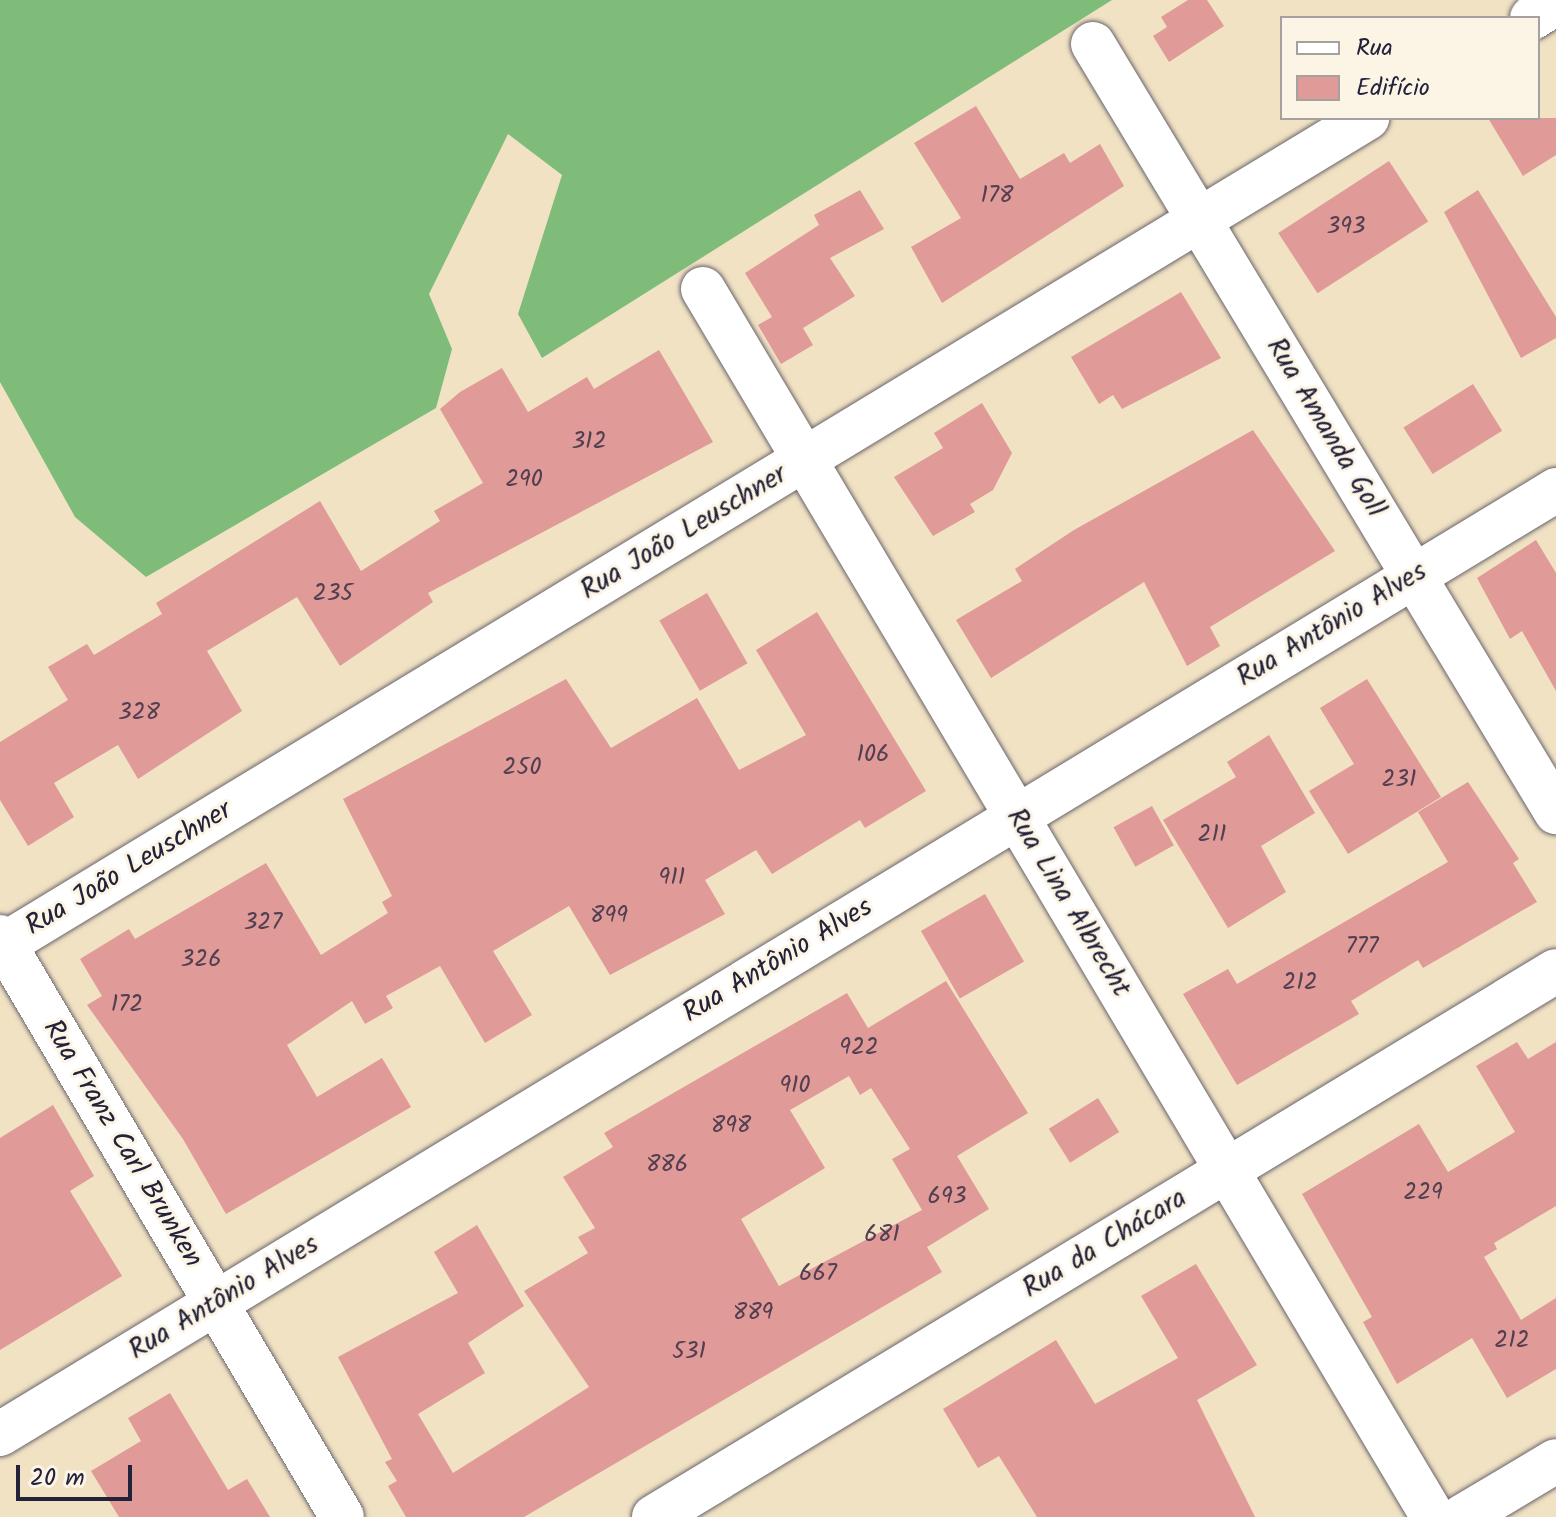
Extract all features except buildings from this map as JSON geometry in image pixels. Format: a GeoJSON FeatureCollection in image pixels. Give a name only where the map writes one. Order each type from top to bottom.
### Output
{"type":"FeatureCollection","features":[{"type":"Feature","properties":{"kind":"street"},"geometry":{"type":"LineString","coordinates":[[1535,16],[1556,3]]}},
{"type":"Feature","properties":{"kind":"street","name":"Rua Amanda Goll"},"geometry":{"type":"LineString","coordinates":[[1093,44],[1556,812]]}},
{"type":"Feature","properties":{"kind":"street","name":"Rua João Leuschner"},"geometry":{"type":"LineString","coordinates":[[1,943],[1364,120]]}},
{"type":"Feature","properties":{"kind":"street","name":"Rua Lina Albrecht"},"geometry":{"type":"LineString","coordinates":[[703,289],[1433,1517]]}},
{"type":"Feature","properties":{"kind":"street","name":"Rua Antônio Alves"},"geometry":{"type":"LineString","coordinates":[[0,1434],[1556,490]]}},
{"type":"Feature","properties":{"kind":"street","name":"Rua Franz Carl Brunken"},"geometry":{"type":"LineString","coordinates":[[1,943],[342,1517]]}},
{"type":"Feature","properties":{"kind":"street","name":"Rua da Chácara"},"geometry":{"type":"LineString","coordinates":[[654,1517],[1556,971]]}},
{"type":"Feature","properties":{"kind":"street"},"geometry":{"type":"LineString","coordinates":[[1462,1517],[1556,1461]]}},
{"type":"Feature","properties":{"kind":"green space"},"geometry":{"type":"Polygon","coordinates":[[[0,0],[1112,0],[542,358],[518,314],[562,175],[508,134],[429,294],[452,349],[436,408],[146,577],[75,517],[0,382],[0,0]]]}}]}
